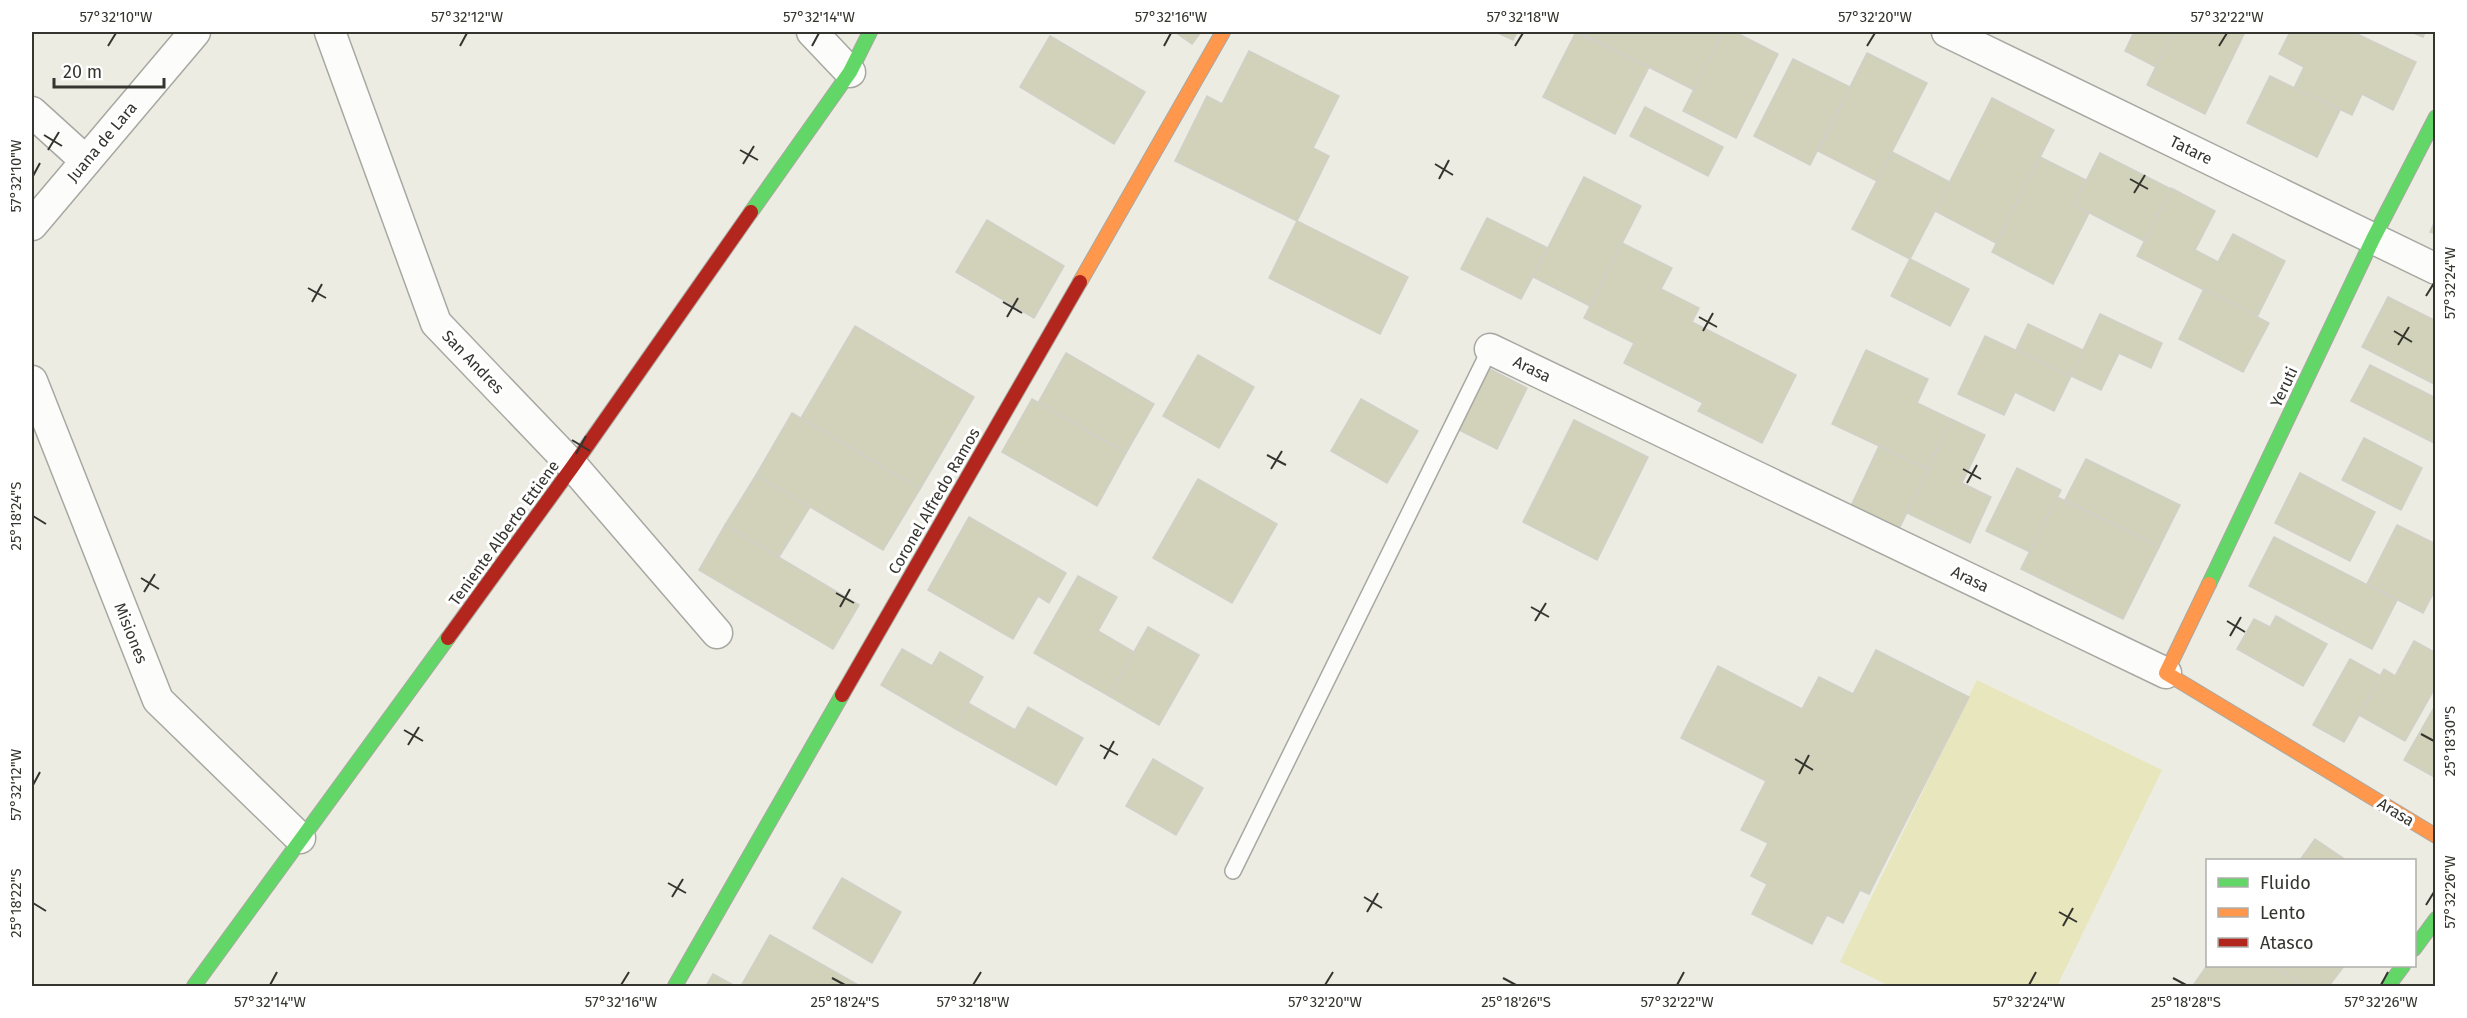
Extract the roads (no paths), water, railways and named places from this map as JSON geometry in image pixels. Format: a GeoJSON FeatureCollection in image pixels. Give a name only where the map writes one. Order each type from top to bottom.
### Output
{"type":"FeatureCollection","features":[{"type":"Feature","properties":{"kind":"street","name":"Juana de Lara"},"geometry":{"type":"LineString","coordinates":[[32,225],[195,32]]}},
{"type":"Feature","properties":{"kind":"street","name":"San Andres"},"geometry":{"type":"LineString","coordinates":[[330,32],[436,324],[573,466],[717,633]]}},
{"type":"Feature","properties":{"kind":"street"},"geometry":{"type":"LineString","coordinates":[[812,32],[850,72]]}},
{"type":"Feature","properties":{"kind":"street","name":"Teniente Alberto Ettiene"},"geometry":{"type":"LineString","coordinates":[[194,987],[300,838],[573,466],[850,72],[870,32]]}},
{"type":"Feature","properties":{"kind":"street","name":"Coronel Alfredo Ramos"},"geometry":{"type":"LineString","coordinates":[[675,987],[1222,32]]}},
{"type":"Feature","properties":{"kind":"street","name":"Tatare"},"geometry":{"type":"LineString","coordinates":[[1947,32],[2436,269]]}},
{"type":"Feature","properties":{"kind":"street"},"geometry":{"type":"LineString","coordinates":[[32,112],[86,160]]}},
{"type":"Feature","properties":{"kind":"street","name":"Yeruti"},"geometry":{"type":"LineString","coordinates":[[2166,673],[2373,239],[2436,117]]}},
{"type":"Feature","properties":{"kind":"street","name":"Arasa"},"geometry":{"type":"LineString","coordinates":[[1490,349],[2166,673],[2436,836]]}},
{"type":"Feature","properties":{"kind":"street","name":"Misiones"},"geometry":{"type":"LineString","coordinates":[[32,381],[158,700],[300,838]]}},
{"type":"Feature","properties":{"kind":"street"},"geometry":{"type":"LineString","coordinates":[[2416,948],[2436,919]]}},
{"type":"Feature","properties":{"kind":"street"},"geometry":{"type":"LineString","coordinates":[[2388,987],[2402,967]]}},
{"type":"Feature","properties":{"kind":"lane"},"geometry":{"type":"LineString","coordinates":[[1233,871],[1490,349]]}}]}
